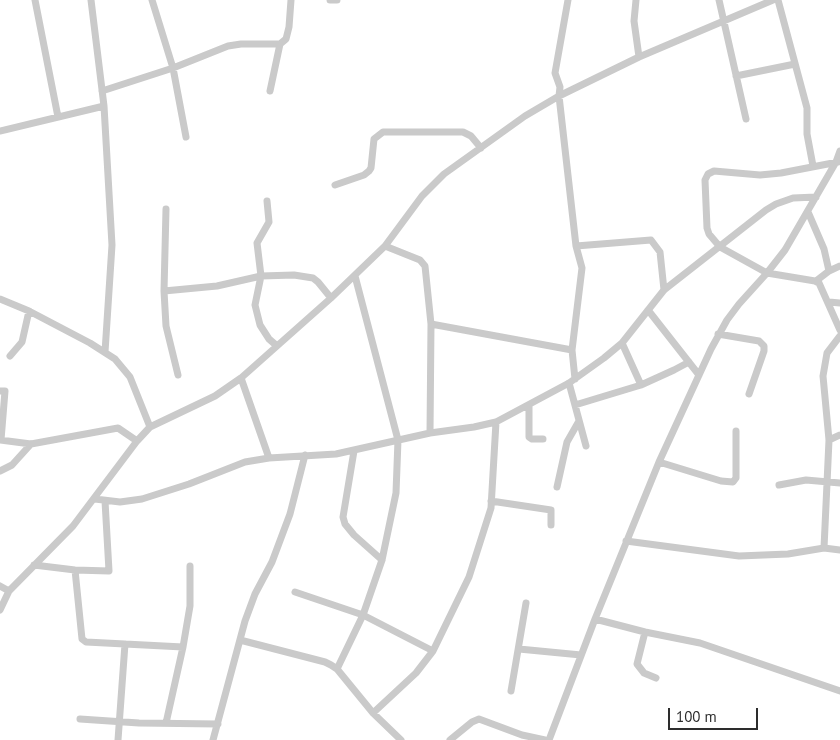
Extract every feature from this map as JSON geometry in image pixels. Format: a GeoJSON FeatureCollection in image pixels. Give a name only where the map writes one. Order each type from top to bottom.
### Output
{"type":"FeatureCollection","features":[{"type":"Feature","properties":{"kind":"street"},"geometry":{"type":"LineString","coordinates":[[35,0],[58,117]]}},
{"type":"Feature","properties":{"kind":"street"},"geometry":{"type":"LineString","coordinates":[[90,0],[104,106],[112,245],[105,352]]}},
{"type":"Feature","properties":{"kind":"street"},"geometry":{"type":"LineString","coordinates":[[152,0],[173,68],[186,137]]}},
{"type":"Feature","properties":{"kind":"street"},"geometry":{"type":"LineString","coordinates":[[102,91],[173,68],[228,46],[284,43],[292,0]]}},
{"type":"Feature","properties":{"kind":"street"},"geometry":{"type":"LineString","coordinates":[[330,0],[337,0]]}},
{"type":"Feature","properties":{"kind":"street"},"geometry":{"type":"LineString","coordinates":[[568,0],[555,73],[560,87],[559,96],[576,246],[582,268],[572,350],[572,381],[575,405],[586,446]]}},
{"type":"Feature","properties":{"kind":"street"},"geometry":{"type":"LineString","coordinates":[[636,0],[634,21],[639,57]]}},
{"type":"Feature","properties":{"kind":"street"},"geometry":{"type":"LineString","coordinates":[[719,0],[746,119]]}},
{"type":"Feature","properties":{"kind":"street"},"geometry":{"type":"LineString","coordinates":[[0,610],[10,591],[73,526],[137,441],[150,428],[215,396],[241,378],[355,276],[385,246],[431,186],[478,145],[559,96],[639,57],[773,0]]}},
{"type":"Feature","properties":{"kind":"street"},"geometry":{"type":"LineString","coordinates":[[778,0],[807,108],[807,134],[813,166]]}},
{"type":"Feature","properties":{"kind":"street"},"geometry":{"type":"LineString","coordinates":[[270,91],[280,44]]}},
{"type":"Feature","properties":{"kind":"street"},"geometry":{"type":"LineString","coordinates":[[736,76],[795,64]]}},
{"type":"Feature","properties":{"kind":"street"},"geometry":{"type":"LineString","coordinates":[[0,131],[104,106]]}},
{"type":"Feature","properties":{"kind":"street"},"geometry":{"type":"LineString","coordinates":[[335,185],[364,175],[372,168],[374,139],[383,132],[463,132],[478,145]]}},
{"type":"Feature","properties":{"kind":"street"},"geometry":{"type":"LineString","coordinates":[[549,740],[626,541],[659,462],[718,334],[739,304],[785,250],[838,162],[840,151]]}},
{"type":"Feature","properties":{"kind":"street"},"geometry":{"type":"LineString","coordinates":[[838,162],[781,173],[714,171],[708,174],[705,180],[706,225],[709,234],[720,247],[767,273],[816,281],[822,286],[840,330]]}},
{"type":"Feature","properties":{"kind":"street"},"geometry":{"type":"LineString","coordinates":[[95,499],[120,502],[142,499],[189,484],[244,462],[269,458],[336,454],[430,433],[496,422],[529,406],[572,381],[604,358],[622,343],[664,290],[766,210],[793,198],[816,197]]}},
{"type":"Feature","properties":{"kind":"street"},"geometry":{"type":"LineString","coordinates":[[267,200],[269,222],[256,243],[262,276],[255,305],[257,316],[269,339],[277,346]]}},
{"type":"Feature","properties":{"kind":"street"},"geometry":{"type":"LineString","coordinates":[[166,209],[164,291],[166,326],[178,375]]}},
{"type":"Feature","properties":{"kind":"street"},"geometry":{"type":"LineString","coordinates":[[808,212],[824,249],[829,271]]}},
{"type":"Feature","properties":{"kind":"street"},"geometry":{"type":"LineString","coordinates":[[576,246],[651,240],[658,247],[662,257],[664,290]]}},
{"type":"Feature","properties":{"kind":"street"},"geometry":{"type":"LineString","coordinates":[[385,246],[423,263],[427,276],[430,324],[430,433]]}},
{"type":"Feature","properties":{"kind":"street"},"geometry":{"type":"LineString","coordinates":[[816,281],[829,271],[840,266]]}},
{"type":"Feature","properties":{"kind":"street"},"geometry":{"type":"LineString","coordinates":[[164,291],[217,286],[262,276],[294,275],[313,278],[331,298]]}},
{"type":"Feature","properties":{"kind":"street"},"geometry":{"type":"LineString","coordinates":[[337,669],[363,615],[382,560],[396,493],[398,440],[355,276]]}},
{"type":"Feature","properties":{"kind":"street"},"geometry":{"type":"LineString","coordinates":[[0,300],[29,311],[115,359],[130,377],[150,428]]}},
{"type":"Feature","properties":{"kind":"street"},"geometry":{"type":"LineString","coordinates":[[829,302],[840,303]]}},
{"type":"Feature","properties":{"kind":"street"},"geometry":{"type":"LineString","coordinates":[[648,310],[699,375]]}},
{"type":"Feature","properties":{"kind":"street"},"geometry":{"type":"LineString","coordinates":[[10,356],[22,342],[29,311]]}},
{"type":"Feature","properties":{"kind":"street"},"geometry":{"type":"LineString","coordinates":[[430,324],[572,350]]}},
{"type":"Feature","properties":{"kind":"street"},"geometry":{"type":"LineString","coordinates":[[718,334],[760,341],[764,346],[749,394]]}},
{"type":"Feature","properties":{"kind":"street"},"geometry":{"type":"LineString","coordinates":[[824,548],[829,440],[823,376],[827,353],[840,336]]}},
{"type":"Feature","properties":{"kind":"street"},"geometry":{"type":"LineString","coordinates":[[622,343],[641,385]]}},
{"type":"Feature","properties":{"kind":"street"},"geometry":{"type":"LineString","coordinates":[[575,405],[641,385],[689,362]]}},
{"type":"Feature","properties":{"kind":"street"},"geometry":{"type":"LineString","coordinates":[[241,378],[269,458]]}},
{"type":"Feature","properties":{"kind":"street"},"geometry":{"type":"LineString","coordinates":[[0,391],[5,391],[1,440],[31,444],[118,428],[137,441]]}},
{"type":"Feature","properties":{"kind":"street"},"geometry":{"type":"LineString","coordinates":[[529,406],[530,437],[532,439],[543,439]]}},
{"type":"Feature","properties":{"kind":"street"},"geometry":{"type":"LineString","coordinates":[[557,487],[567,442],[579,420]]}},
{"type":"Feature","properties":{"kind":"street"},"geometry":{"type":"LineString","coordinates":[[373,713],[416,672],[433,651],[469,577],[491,508],[496,422]]}},
{"type":"Feature","properties":{"kind":"street"},"geometry":{"type":"LineString","coordinates":[[659,462],[721,481],[733,482],[736,478],[736,432]]}},
{"type":"Feature","properties":{"kind":"street"},"geometry":{"type":"LineString","coordinates":[[829,440],[840,435]]}},
{"type":"Feature","properties":{"kind":"street"},"geometry":{"type":"LineString","coordinates":[[0,471],[12,465],[31,444]]}},
{"type":"Feature","properties":{"kind":"street"},"geometry":{"type":"LineString","coordinates":[[354,451],[343,516],[345,524],[354,535],[382,560]]}},
{"type":"Feature","properties":{"kind":"street"},"geometry":{"type":"LineString","coordinates":[[213,740],[240,640],[255,594],[272,562],[290,514],[305,455]]}},
{"type":"Feature","properties":{"kind":"street"},"geometry":{"type":"LineString","coordinates":[[779,485],[806,480],[840,483]]}},
{"type":"Feature","properties":{"kind":"street"},"geometry":{"type":"LineString","coordinates":[[34,565],[75,570],[107,572],[110,570],[105,501]]}},
{"type":"Feature","properties":{"kind":"street"},"geometry":{"type":"LineString","coordinates":[[491,501],[551,510],[551,525]]}},
{"type":"Feature","properties":{"kind":"street"},"geometry":{"type":"LineString","coordinates":[[626,541],[739,556],[788,554],[824,548],[840,550]]}},
{"type":"Feature","properties":{"kind":"street"},"geometry":{"type":"LineString","coordinates":[[166,723],[190,606],[190,566]]}},
{"type":"Feature","properties":{"kind":"street"},"geometry":{"type":"LineString","coordinates":[[75,570],[82,639],[86,642],[183,647]]}},
{"type":"Feature","properties":{"kind":"street"},"geometry":{"type":"LineString","coordinates":[[0,586],[10,591]]}},
{"type":"Feature","properties":{"kind":"street"},"geometry":{"type":"LineString","coordinates":[[295,592],[363,615],[433,651]]}},
{"type":"Feature","properties":{"kind":"street"},"geometry":{"type":"LineString","coordinates":[[511,691],[526,603]]}},
{"type":"Feature","properties":{"kind":"street"},"geometry":{"type":"LineString","coordinates":[[595,619],[645,632],[700,643],[840,692]]}},
{"type":"Feature","properties":{"kind":"street"},"geometry":{"type":"LineString","coordinates":[[645,632],[637,664],[644,673],[656,678]]}},
{"type":"Feature","properties":{"kind":"street"},"geometry":{"type":"LineString","coordinates":[[240,640],[325,662],[337,669],[373,713],[401,740]]}},
{"type":"Feature","properties":{"kind":"street"},"geometry":{"type":"LineString","coordinates":[[118,740],[125,644]]}},
{"type":"Feature","properties":{"kind":"street"},"geometry":{"type":"LineString","coordinates":[[519,649],[581,656]]}},
{"type":"Feature","properties":{"kind":"street"},"geometry":{"type":"LineString","coordinates":[[80,719],[120,722],[218,724]]}},
{"type":"Feature","properties":{"kind":"street"},"geometry":{"type":"LineString","coordinates":[[450,740],[472,722],[480,719],[522,735],[545,740]]}}]}
